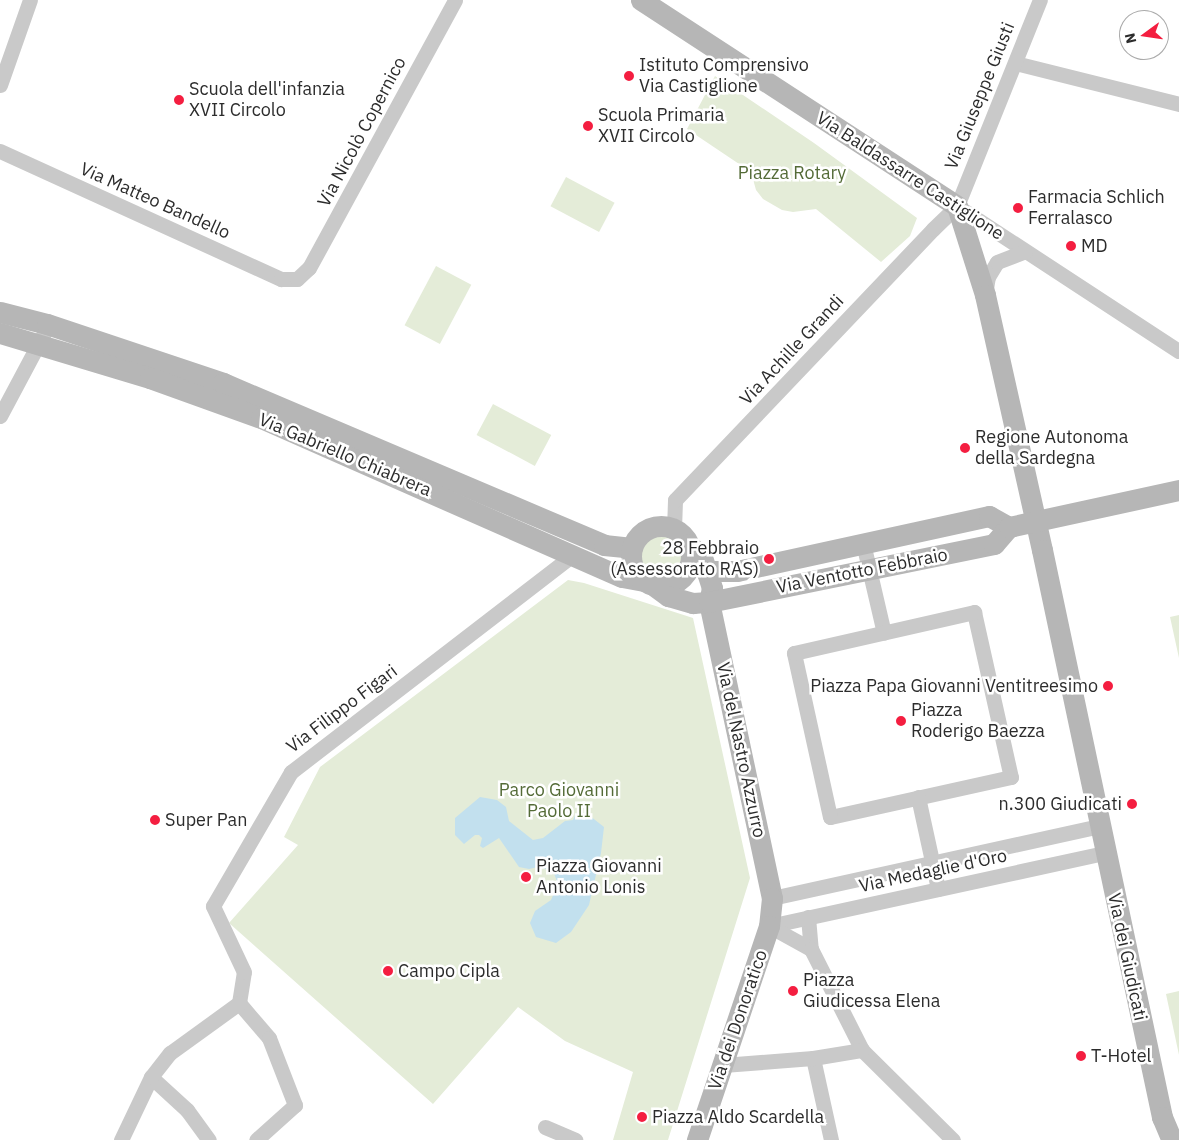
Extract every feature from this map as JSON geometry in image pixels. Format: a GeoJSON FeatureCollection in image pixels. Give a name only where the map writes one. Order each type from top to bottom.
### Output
{"type":"FeatureCollection","features":[{"type":"Feature","properties":{"kind":"street"},"geometry":{"type":"LineString","coordinates":[[0,85],[30,0]]}},
{"type":"Feature","properties":{"kind":"street","name":"Via Nicolò Copernico"},"geometry":{"type":"LineString","coordinates":[[297,279],[309,268],[455,0]]}},
{"type":"Feature","properties":{"kind":"street","name":"Via Baldassarre Castiglione"},"geometry":{"type":"LineString","coordinates":[[641,0],[1179,351]]}},
{"type":"Feature","properties":{"kind":"street","name":"Via Giuseppe Giusti"},"geometry":{"type":"LineString","coordinates":[[957,206],[960,194],[1040,0]]}},
{"type":"Feature","properties":{"kind":"street"},"geometry":{"type":"LineString","coordinates":[[1015,63],[1179,104]]}},
{"type":"Feature","properties":{"kind":"street","name":"Via Matteo Bandello"},"geometry":{"type":"LineString","coordinates":[[0,151],[281,279],[297,279]]}},
{"type":"Feature","properties":{"kind":"street"},"geometry":{"type":"LineString","coordinates":[[957,206],[985,295],[1100,826]]}},
{"type":"Feature","properties":{"kind":"street","name":"Via Achille Grandi"},"geometry":{"type":"LineString","coordinates":[[681,537],[675,500],[937,224],[957,206]]}},
{"type":"Feature","properties":{"kind":"street"},"geometry":{"type":"LineString","coordinates":[[985,295],[988,277],[997,262],[1025,251]]}},
{"type":"Feature","properties":{"kind":"street","name":"Via Gabriello Chiabrera"},"geometry":{"type":"LineString","coordinates":[[0,312],[45,334],[150,378],[261,418],[574,554],[622,577],[648,583],[668,596],[692,604],[708,602]]}},
{"type":"Feature","properties":{"kind":"street","name":"Via Gabriello Chiabrera"},"geometry":{"type":"LineString","coordinates":[[0,333],[45,334],[223,383],[604,545],[632,548]]}},
{"type":"Feature","properties":{"kind":"street"},"geometry":{"type":"LineString","coordinates":[[0,416],[45,334]]}},
{"type":"Feature","properties":{"kind":"street","name":"Via Ventotto Febbraio"},"geometry":{"type":"LineString","coordinates":[[708,602],[994,544],[1009,528],[1179,490]]}},
{"type":"Feature","properties":{"kind":"street","name":"Via Ventotto Febbraio"},"geometry":{"type":"LineString","coordinates":[[706,571],[736,571],[989,516],[1009,528]]}},
{"type":"Feature","properties":{"kind":"street"},"geometry":{"type":"LineString","coordinates":[[665,527],[681,537],[690,562],[685,574],[668,586],[648,583],[634,568],[631,558],[632,548],[637,538],[648,530],[665,527]]}},
{"type":"Feature","properties":{"kind":"street","name":"Via del Nastro Azzurro"},"geometry":{"type":"LineString","coordinates":[[681,537],[702,557],[712,588],[708,602],[772,898]]}},
{"type":"Feature","properties":{"kind":"street"},"geometry":{"type":"LineString","coordinates":[[863,543],[884,633]]}},
{"type":"Feature","properties":{"kind":"street","name":"Via Filippo Figari"},"geometry":{"type":"LineString","coordinates":[[239,1003],[244,972],[214,906],[291,772],[574,554]]}},
{"type":"Feature","properties":{"kind":"street"},"geometry":{"type":"LineString","coordinates":[[974,612],[1011,777],[830,817],[794,653],[884,633],[974,612]]}},
{"type":"Feature","properties":{"kind":"street"},"geometry":{"type":"LineString","coordinates":[[918,797],[938,889]]}},
{"type":"Feature","properties":{"kind":"street","name":"Via Medaglie d'Oro"},"geometry":{"type":"LineString","coordinates":[[772,898],[1100,826]]}},
{"type":"Feature","properties":{"kind":"street","name":"Via dei Giudicati"},"geometry":{"type":"LineString","coordinates":[[1100,826],[1162,1117],[1172,1140]]}},
{"type":"Feature","properties":{"kind":"street"},"geometry":{"type":"LineString","coordinates":[[1003,847],[1008,874]]}},
{"type":"Feature","properties":{"kind":"street","name":"Via Medaglie d'Oro"},"geometry":{"type":"LineString","coordinates":[[769,926],[1105,853]]}},
{"type":"Feature","properties":{"kind":"street","name":"Via dei Donoratico"},"geometry":{"type":"LineString","coordinates":[[697,1140],[769,926],[772,898]]}},
{"type":"Feature","properties":{"kind":"street"},"geometry":{"type":"LineString","coordinates":[[808,917],[811,949],[862,1050],[953,1140]]}},
{"type":"Feature","properties":{"kind":"street"},"geometry":{"type":"LineString","coordinates":[[769,926],[811,949]]}},
{"type":"Feature","properties":{"kind":"street"},"geometry":{"type":"LineString","coordinates":[[121,1140],[151,1077],[170,1053],[239,1003],[269,1038],[295,1105],[256,1140]]}},
{"type":"Feature","properties":{"kind":"street"},"geometry":{"type":"LineString","coordinates":[[723,1065],[813,1058],[862,1050]]}},
{"type":"Feature","properties":{"kind":"street"},"geometry":{"type":"LineString","coordinates":[[813,1058],[831,1140]]}},
{"type":"Feature","properties":{"kind":"street"},"geometry":{"type":"LineString","coordinates":[[151,1077],[187,1110],[209,1140]]}},
{"type":"Feature","properties":{"kind":"street","name":"Via dei Giudicati"},"geometry":{"type":"LineString","coordinates":[[1160,1140],[1162,1117]]}},
{"type":"Feature","properties":{"kind":"street"},"geometry":{"type":"LineString","coordinates":[[545,1127],[575,1140]]}},
{"type":"Feature","properties":{"kind":"green space","name":"Piazza Rotary"},"geometry":{"type":"Polygon","coordinates":[[[715,76],[814,143],[917,218],[910,236],[881,262],[816,209],[793,212],[782,210],[763,199],[756,190],[751,172],[687,129],[715,76]]]}},
{"type":"Feature","properties":{"kind":"green space"},"geometry":{"type":"Polygon","coordinates":[[[566,177],[615,203],[599,232],[551,206],[566,177]]]}},
{"type":"Feature","properties":{"kind":"green space"},"geometry":{"type":"Polygon","coordinates":[[[436,266],[471,285],[440,344],[405,325],[436,266]]]}},
{"type":"Feature","properties":{"kind":"green space"},"geometry":{"type":"Polygon","coordinates":[[[493,404],[551,435],[535,466],[477,435],[493,404]]]}},
{"type":"Feature","properties":{"kind":"green space"},"geometry":{"type":"Polygon","coordinates":[[[656,527],[665,527],[678,532],[685,539],[691,556],[685,574],[668,586],[636,573],[631,558],[637,539],[648,530],[656,527]]]}},
{"type":"Feature","properties":{"kind":"green space","name":"Parco Giovanni Paolo II"},"geometry":{"type":"Polygon","coordinates":[[[568,580],[584,583],[693,618],[750,878],[668,1140],[613,1140],[633,1072],[565,1041],[518,1007],[433,1104],[229,923],[298,845],[284,837],[320,767],[568,580]]]}},
{"type":"Feature","properties":{"kind":"green space"},"geometry":{"type":"Polygon","coordinates":[[[1179,615],[1179,658],[1170,617],[1179,615]]]}},
{"type":"Feature","properties":{"kind":"green space"},"geometry":{"type":"Polygon","coordinates":[[[1179,991],[1179,1055],[1166,994],[1179,991]]]}},
{"type":"Feature","properties":{"kind":"water"},"geometry":{"type":"Polygon","coordinates":[[[480,797],[497,800],[506,807],[509,821],[533,840],[543,838],[565,821],[573,820],[576,813],[590,816],[604,827],[601,853],[589,905],[571,932],[556,943],[536,937],[530,923],[535,911],[551,900],[558,884],[553,871],[538,867],[529,869],[519,867],[499,838],[483,848],[480,846],[482,838],[479,835],[475,835],[464,844],[455,835],[455,818],[480,797]]]}},
{"type":"Feature","properties":{"kind":"place","name":"Istituto Comprensivo Via Castiglione"},"geometry":{"type":"Point","coordinates":[629,76]}},
{"type":"Feature","properties":{"kind":"place","name":"Scuola dell'infanzia XVII Circolo"},"geometry":{"type":"Point","coordinates":[179,100]}},
{"type":"Feature","properties":{"kind":"place","name":"Scuola Primaria XVII Circolo"},"geometry":{"type":"Point","coordinates":[588,126]}},
{"type":"Feature","properties":{"kind":"place","name":"Farmacia Schlich Ferralasco"},"geometry":{"type":"Point","coordinates":[1018,208]}},
{"type":"Feature","properties":{"kind":"place","name":"MD"},"geometry":{"type":"Point","coordinates":[1071,246]}},
{"type":"Feature","properties":{"kind":"place","name":"Regione Autonoma della Sardegna"},"geometry":{"type":"Point","coordinates":[965,448]}},
{"type":"Feature","properties":{"kind":"place","name":"28 Febbraio (Assessorato RAS)"},"geometry":{"type":"Point","coordinates":[769,559]}},
{"type":"Feature","properties":{"kind":"place","name":"Piazza Papa Giovanni Ventitreesimo"},"geometry":{"type":"Point","coordinates":[1108,686]}},
{"type":"Feature","properties":{"kind":"place","name":"Piazza Roderigo Baezza"},"geometry":{"type":"Point","coordinates":[901,721]}},
{"type":"Feature","properties":{"kind":"place","name":"n.300 Giudicati"},"geometry":{"type":"Point","coordinates":[1132,804]}},
{"type":"Feature","properties":{"kind":"place","name":"Super Pan"},"geometry":{"type":"Point","coordinates":[155,820]}},
{"type":"Feature","properties":{"kind":"place","name":"Piazza Giovanni Antonio Lonis"},"geometry":{"type":"Point","coordinates":[526,877]}},
{"type":"Feature","properties":{"kind":"place","name":"Campo Cipla"},"geometry":{"type":"Point","coordinates":[388,971]}},
{"type":"Feature","properties":{"kind":"place","name":"Piazza Giudicessa Elena"},"geometry":{"type":"Point","coordinates":[793,991]}},
{"type":"Feature","properties":{"kind":"place","name":"T-Hotel"},"geometry":{"type":"Point","coordinates":[1081,1056]}},
{"type":"Feature","properties":{"kind":"place","name":"Piazza Aldo Scardella"},"geometry":{"type":"Point","coordinates":[642,1117]}}]}
